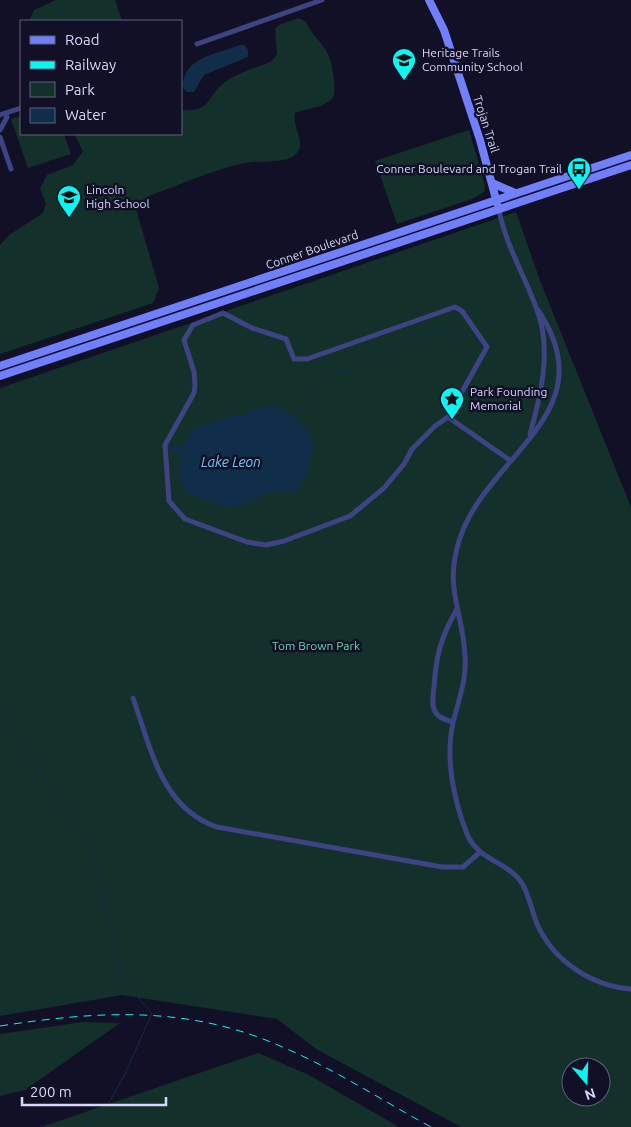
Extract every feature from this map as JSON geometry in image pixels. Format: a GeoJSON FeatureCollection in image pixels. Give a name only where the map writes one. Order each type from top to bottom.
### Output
{"type":"FeatureCollection","features":[{"type":"Feature","properties":{"kind":"main road","name":"Trojan Trail"},"geometry":{"type":"LineString","coordinates":[[429,0],[444,30],[499,210]]}},
{"type":"Feature","properties":{"kind":"main road","name":"Conner Boulevard"},"geometry":{"type":"LineString","coordinates":[[0,366],[631,155]]}},
{"type":"Feature","properties":{"kind":"main road","name":"Conner Boulevard"},"geometry":{"type":"LineString","coordinates":[[0,376],[631,165]]}},
{"type":"Feature","properties":{"kind":"main road"},"geometry":{"type":"LineString","coordinates":[[492,183],[516,194]]}},
{"type":"Feature","properties":{"kind":"main road"},"geometry":{"type":"LineString","coordinates":[[282,272],[286,281]]}},
{"type":"Feature","properties":{"kind":"street"},"geometry":{"type":"LineString","coordinates":[[197,44],[322,0]]}},
{"type":"Feature","properties":{"kind":"street"},"geometry":{"type":"LineString","coordinates":[[0,115],[20,108]]}},
{"type":"Feature","properties":{"kind":"street"},"geometry":{"type":"LineString","coordinates":[[0,130],[7,117],[6,113]]}},
{"type":"Feature","properties":{"kind":"street"},"geometry":{"type":"LineString","coordinates":[[0,137],[11,169]]}},
{"type":"Feature","properties":{"kind":"street"},"geometry":{"type":"LineString","coordinates":[[499,210],[511,252],[538,310],[551,331],[557,348],[560,368],[558,386],[550,410],[473,512],[460,539],[455,555],[453,582],[465,646],[465,672],[453,722],[450,750],[456,792],[467,834],[479,853],[513,874],[522,883],[538,926],[549,944],[563,960],[594,980],[612,986],[631,989]]}},
{"type":"Feature","properties":{"kind":"street"},"geometry":{"type":"LineString","coordinates":[[450,308],[459,308],[487,347],[448,417],[435,426],[412,449],[404,464],[384,488],[350,516],[284,541],[266,545],[247,542],[202,526],[178,514],[168,501],[165,445],[194,392],[196,379],[184,340],[198,322],[223,313],[258,330],[286,339],[294,359],[307,359],[450,308]]}},
{"type":"Feature","properties":{"kind":"street"},"geometry":{"type":"LineString","coordinates":[[529,436],[538,410],[542,371],[543,335],[538,310]]}},
{"type":"Feature","properties":{"kind":"street"},"geometry":{"type":"LineString","coordinates":[[448,417],[511,461]]}},
{"type":"Feature","properties":{"kind":"street"},"geometry":{"type":"LineString","coordinates":[[453,722],[439,717],[434,711],[432,703],[436,654],[445,630],[457,608]]}},
{"type":"Feature","properties":{"kind":"street"},"geometry":{"type":"LineString","coordinates":[[132,698],[170,792],[184,810],[201,821],[217,827],[448,868],[463,867],[479,853]]}},
{"type":"Feature","properties":{"kind":"green space"},"geometry":{"type":"Polygon","coordinates":[[[56,0],[115,0],[122,20],[29,20],[34,10],[56,0]]]}},
{"type":"Feature","properties":{"kind":"green space"},"geometry":{"type":"Polygon","coordinates":[[[299,18],[306,22],[328,54],[333,70],[334,96],[332,99],[320,106],[295,113],[295,123],[300,142],[299,150],[296,154],[284,160],[252,162],[228,167],[149,196],[137,205],[136,209],[159,288],[153,303],[0,354],[0,245],[9,235],[43,213],[46,203],[40,189],[47,175],[73,165],[83,151],[75,135],[182,135],[182,110],[192,110],[205,105],[221,85],[228,80],[272,61],[277,54],[275,29],[279,25],[299,18]]]}},
{"type":"Feature","properties":{"kind":"green space"},"geometry":{"type":"Polygon","coordinates":[[[20,116],[20,135],[64,135],[71,154],[28,168],[11,119],[20,116]]]}},
{"type":"Feature","properties":{"kind":"green space"},"geometry":{"type":"Polygon","coordinates":[[[469,130],[485,185],[484,192],[472,199],[397,224],[375,161],[469,130]]]}},
{"type":"Feature","properties":{"kind":"green space","name":"Tom Brown Park"},"geometry":{"type":"Polygon","coordinates":[[[516,212],[541,283],[631,507],[631,1127],[461,1127],[316,1049],[277,1019],[122,995],[0,1016],[0,388],[516,212]]]}},
{"type":"Feature","properties":{"kind":"green space"},"geometry":{"type":"Polygon","coordinates":[[[83,1022],[120,1023],[25,1090],[0,1096],[0,1034],[83,1022]]]}},
{"type":"Feature","properties":{"kind":"green space"},"geometry":{"type":"Polygon","coordinates":[[[258,1053],[309,1075],[399,1127],[41,1127],[258,1053]]]}},
{"type":"Feature","properties":{"kind":"water"},"geometry":{"type":"Polygon","coordinates":[[[240,45],[245,45],[248,50],[248,57],[204,75],[194,92],[187,92],[185,90],[183,80],[187,71],[199,60],[240,45]]]}},
{"type":"Feature","properties":{"kind":"water","name":"Lake Leon"},"geometry":{"type":"Polygon","coordinates":[[[273,405],[294,416],[311,434],[314,446],[309,471],[297,490],[292,492],[271,491],[248,503],[228,508],[187,493],[179,477],[181,455],[162,446],[183,446],[194,428],[238,414],[243,416],[251,410],[273,405]]]}},
{"type":"Feature","properties":{"kind":"waterway"},"geometry":{"type":"LineString","coordinates":[[377,356],[428,332],[447,333],[451,337]]}},
{"type":"Feature","properties":{"kind":"waterway"},"geometry":{"type":"LineString","coordinates":[[454,341],[474,356]]}},
{"type":"Feature","properties":{"kind":"waterway"},"geometry":{"type":"LineString","coordinates":[[293,416],[332,372],[348,373],[362,362],[373,358]]}},
{"type":"Feature","properties":{"kind":"waterway"},"geometry":{"type":"LineString","coordinates":[[0,714],[28,752],[90,850],[103,893],[120,969],[133,992],[152,1013],[126,1072],[110,1101],[88,1127]]}},
{"type":"Feature","properties":{"kind":"railway"},"geometry":{"type":"LineString","coordinates":[[0,1026],[72,1017],[107,1015],[142,1015],[211,1023],[246,1033],[300,1055],[338,1074],[431,1127]]}},
{"type":"Feature","properties":{"kind":"place","name":"Heritage Trails Community School"},"geometry":{"type":"Point","coordinates":[404,81]}},
{"type":"Feature","properties":{"kind":"place","name":"Conner Boulevard and Trogan Trail"},"geometry":{"type":"Point","coordinates":[579,190]}},
{"type":"Feature","properties":{"kind":"place","name":"Lincoln High School"},"geometry":{"type":"Point","coordinates":[69,218]}},
{"type":"Feature","properties":{"kind":"place","name":"Park Founding Memorial"},"geometry":{"type":"Point","coordinates":[452,420]}}]}
